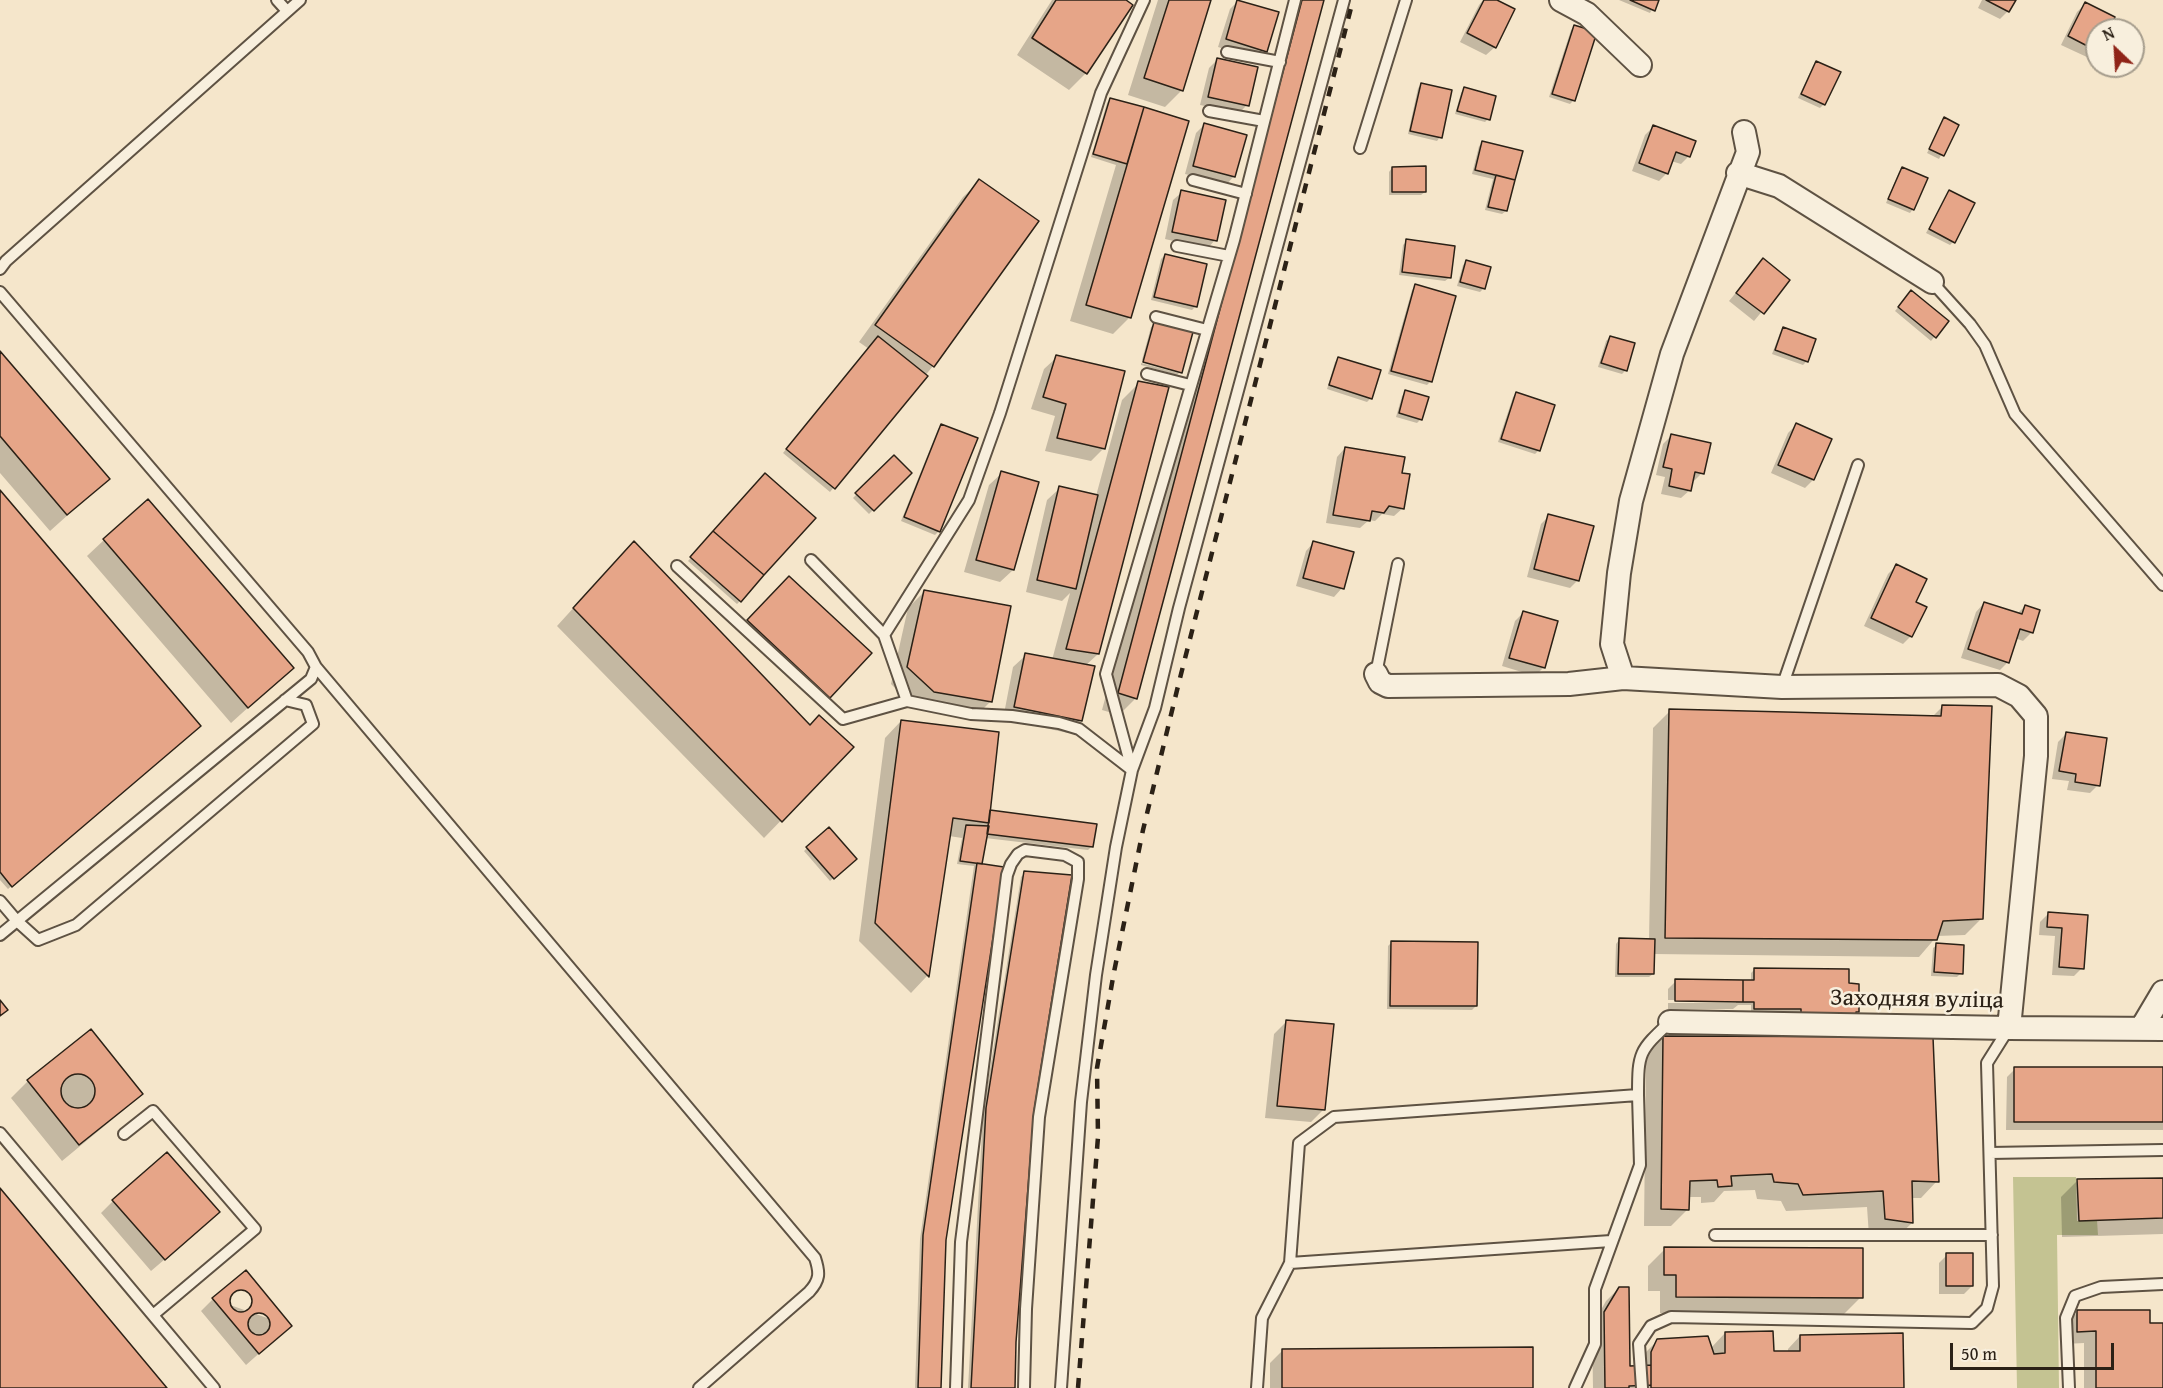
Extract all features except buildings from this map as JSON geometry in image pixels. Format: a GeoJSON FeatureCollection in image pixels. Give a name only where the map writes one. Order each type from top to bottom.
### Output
{"type":"FeatureCollection","features":[{"type":"Feature","properties":{"kind":"street"},"geometry":{"type":"LineString","coordinates":[[1561,0],[1587,14],[1641,65]]}},
{"type":"Feature","properties":{"kind":"street"},"geometry":{"type":"LineString","coordinates":[[1623,678],[1612,644],[1619,573],[1631,501],[1672,354],[1748,152],[1744,132]]}},
{"type":"Feature","properties":{"kind":"street"},"geometry":{"type":"LineString","coordinates":[[1738,174],[1779,186],[1932,282]]}},
{"type":"Feature","properties":{"kind":"street"},"geometry":{"type":"LineString","coordinates":[[1376,674],[1380,682],[1388,686],[1569,684],[1623,678],[1782,687],[1998,685],[2019,696],[2036,716],[2036,756],[2009,1028]]}},
{"type":"Feature","properties":{"kind":"street"},"geometry":{"type":"LineString","coordinates":[[2152,1029],[2163,992]]}},
{"type":"Feature","properties":{"kind":"street","name":"Заходняя вуліца"},"geometry":{"type":"LineString","coordinates":[[1670,1022],[2152,1029]]}},
{"type":"Feature","properties":{"kind":"lane"},"geometry":{"type":"LineString","coordinates":[[277,0],[287,11]]}},
{"type":"Feature","properties":{"kind":"lane"},"geometry":{"type":"LineString","coordinates":[[2,264],[300,0]]}},
{"type":"Feature","properties":{"kind":"lane"},"geometry":{"type":"LineString","coordinates":[[885,635],[969,500],[1000,412],[1101,93],[1144,0]]}},
{"type":"Feature","properties":{"kind":"lane"},"geometry":{"type":"LineString","coordinates":[[1132,770],[1106,674],[1229,256],[1295,0]]}},
{"type":"Feature","properties":{"kind":"lane"},"geometry":{"type":"LineString","coordinates":[[1061,1388],[1081,1102],[1107,903],[1132,770],[1155,708],[1179,608],[1344,0]]}},
{"type":"Feature","properties":{"kind":"lane"},"geometry":{"type":"LineString","coordinates":[[1360,148],[1406,0]]}},
{"type":"Feature","properties":{"kind":"lane"},"geometry":{"type":"LineString","coordinates":[[1227,52],[1280,62]]}},
{"type":"Feature","properties":{"kind":"lane"},"geometry":{"type":"LineString","coordinates":[[1209,111],[1264,121]]}},
{"type":"Feature","properties":{"kind":"lane"},"geometry":{"type":"LineString","coordinates":[[1193,180],[1246,194]]}},
{"type":"Feature","properties":{"kind":"lane"},"geometry":{"type":"LineString","coordinates":[[1177,246],[1229,256]]}},
{"type":"Feature","properties":{"kind":"lane"},"geometry":{"type":"LineString","coordinates":[[1932,282],[1970,324],[1985,345],[2014,414],[2163,585]]}},
{"type":"Feature","properties":{"kind":"lane"},"geometry":{"type":"LineString","coordinates":[[0,292],[308,652],[316,667],[815,1258],[819,1270],[819,1281],[699,1388]]}},
{"type":"Feature","properties":{"kind":"lane"},"geometry":{"type":"LineString","coordinates":[[1156,317],[1207,330]]}},
{"type":"Feature","properties":{"kind":"lane"},"geometry":{"type":"LineString","coordinates":[[1147,374],[1190,385]]}},
{"type":"Feature","properties":{"kind":"lane"},"geometry":{"type":"LineString","coordinates":[[1782,687],[1858,465]]}},
{"type":"Feature","properties":{"kind":"lane"},"geometry":{"type":"LineString","coordinates":[[811,560],[885,635],[907,701]]}},
{"type":"Feature","properties":{"kind":"lane"},"geometry":{"type":"LineString","coordinates":[[1376,674],[1398,564]]}},
{"type":"Feature","properties":{"kind":"lane"},"geometry":{"type":"LineString","coordinates":[[677,566],[843,719],[907,701],[971,714],[1012,716],[1059,723],[1079,729],[1132,770]]}},
{"type":"Feature","properties":{"kind":"lane"},"geometry":{"type":"LineString","coordinates":[[0,935],[311,679],[316,667]]}},
{"type":"Feature","properties":{"kind":"lane"},"geometry":{"type":"LineString","coordinates":[[0,901],[38,940],[76,925],[313,724],[306,705],[285,700]]}},
{"type":"Feature","properties":{"kind":"lane"},"geometry":{"type":"LineString","coordinates":[[956,1388],[961,1242],[1007,875],[1018,854],[1025,850],[1065,855],[1078,862],[1078,879],[1039,1117],[1023,1388]]}},
{"type":"Feature","properties":{"kind":"lane"},"geometry":{"type":"LineString","coordinates":[[1575,1388],[1595,1344],[1595,1289],[1640,1165],[1638,1061],[1653,1038],[1670,1022]]}},
{"type":"Feature","properties":{"kind":"lane"},"geometry":{"type":"LineString","coordinates":[[1642,1388],[1639,1344],[1651,1326],[1671,1317],[1972,1323],[1988,1308],[1993,1286],[1987,1063],[2009,1028]]}},
{"type":"Feature","properties":{"kind":"lane"},"geometry":{"type":"LineString","coordinates":[[1257,1388],[1262,1318],[1290,1263],[1299,1143],[1334,1117],[1638,1095]]}},
{"type":"Feature","properties":{"kind":"lane"},"geometry":{"type":"LineString","coordinates":[[124,1134],[153,1111],[255,1229],[153,1315]]}},
{"type":"Feature","properties":{"kind":"lane"},"geometry":{"type":"LineString","coordinates":[[0,1133],[214,1388]]}},
{"type":"Feature","properties":{"kind":"lane"},"geometry":{"type":"LineString","coordinates":[[1990,1153],[2163,1150]]}},
{"type":"Feature","properties":{"kind":"lane"},"geometry":{"type":"LineString","coordinates":[[1715,1235],[1992,1235]]}},
{"type":"Feature","properties":{"kind":"lane"},"geometry":{"type":"LineString","coordinates":[[1290,1263],[1611,1241]]}},
{"type":"Feature","properties":{"kind":"lane"},"geometry":{"type":"LineString","coordinates":[[2069,1388],[2066,1318],[2075,1296],[2101,1287],[2163,1284]]}},
{"type":"Feature","properties":{"kind":"shaded area"},"geometry":{"type":"Polygon","coordinates":[[[2013,1177],[2076,1177],[2077,1221],[2097,1220],[2098,1235],[2057,1235],[2059,1388],[2017,1388],[2013,1177]]]}},
{"type":"Feature","properties":{"kind":"railway"},"geometry":{"type":"LineString","coordinates":[[1078,1388],[1098,1137],[1097,1068],[1114,972],[1143,830],[1179,682],[1353,0]]}}]}
